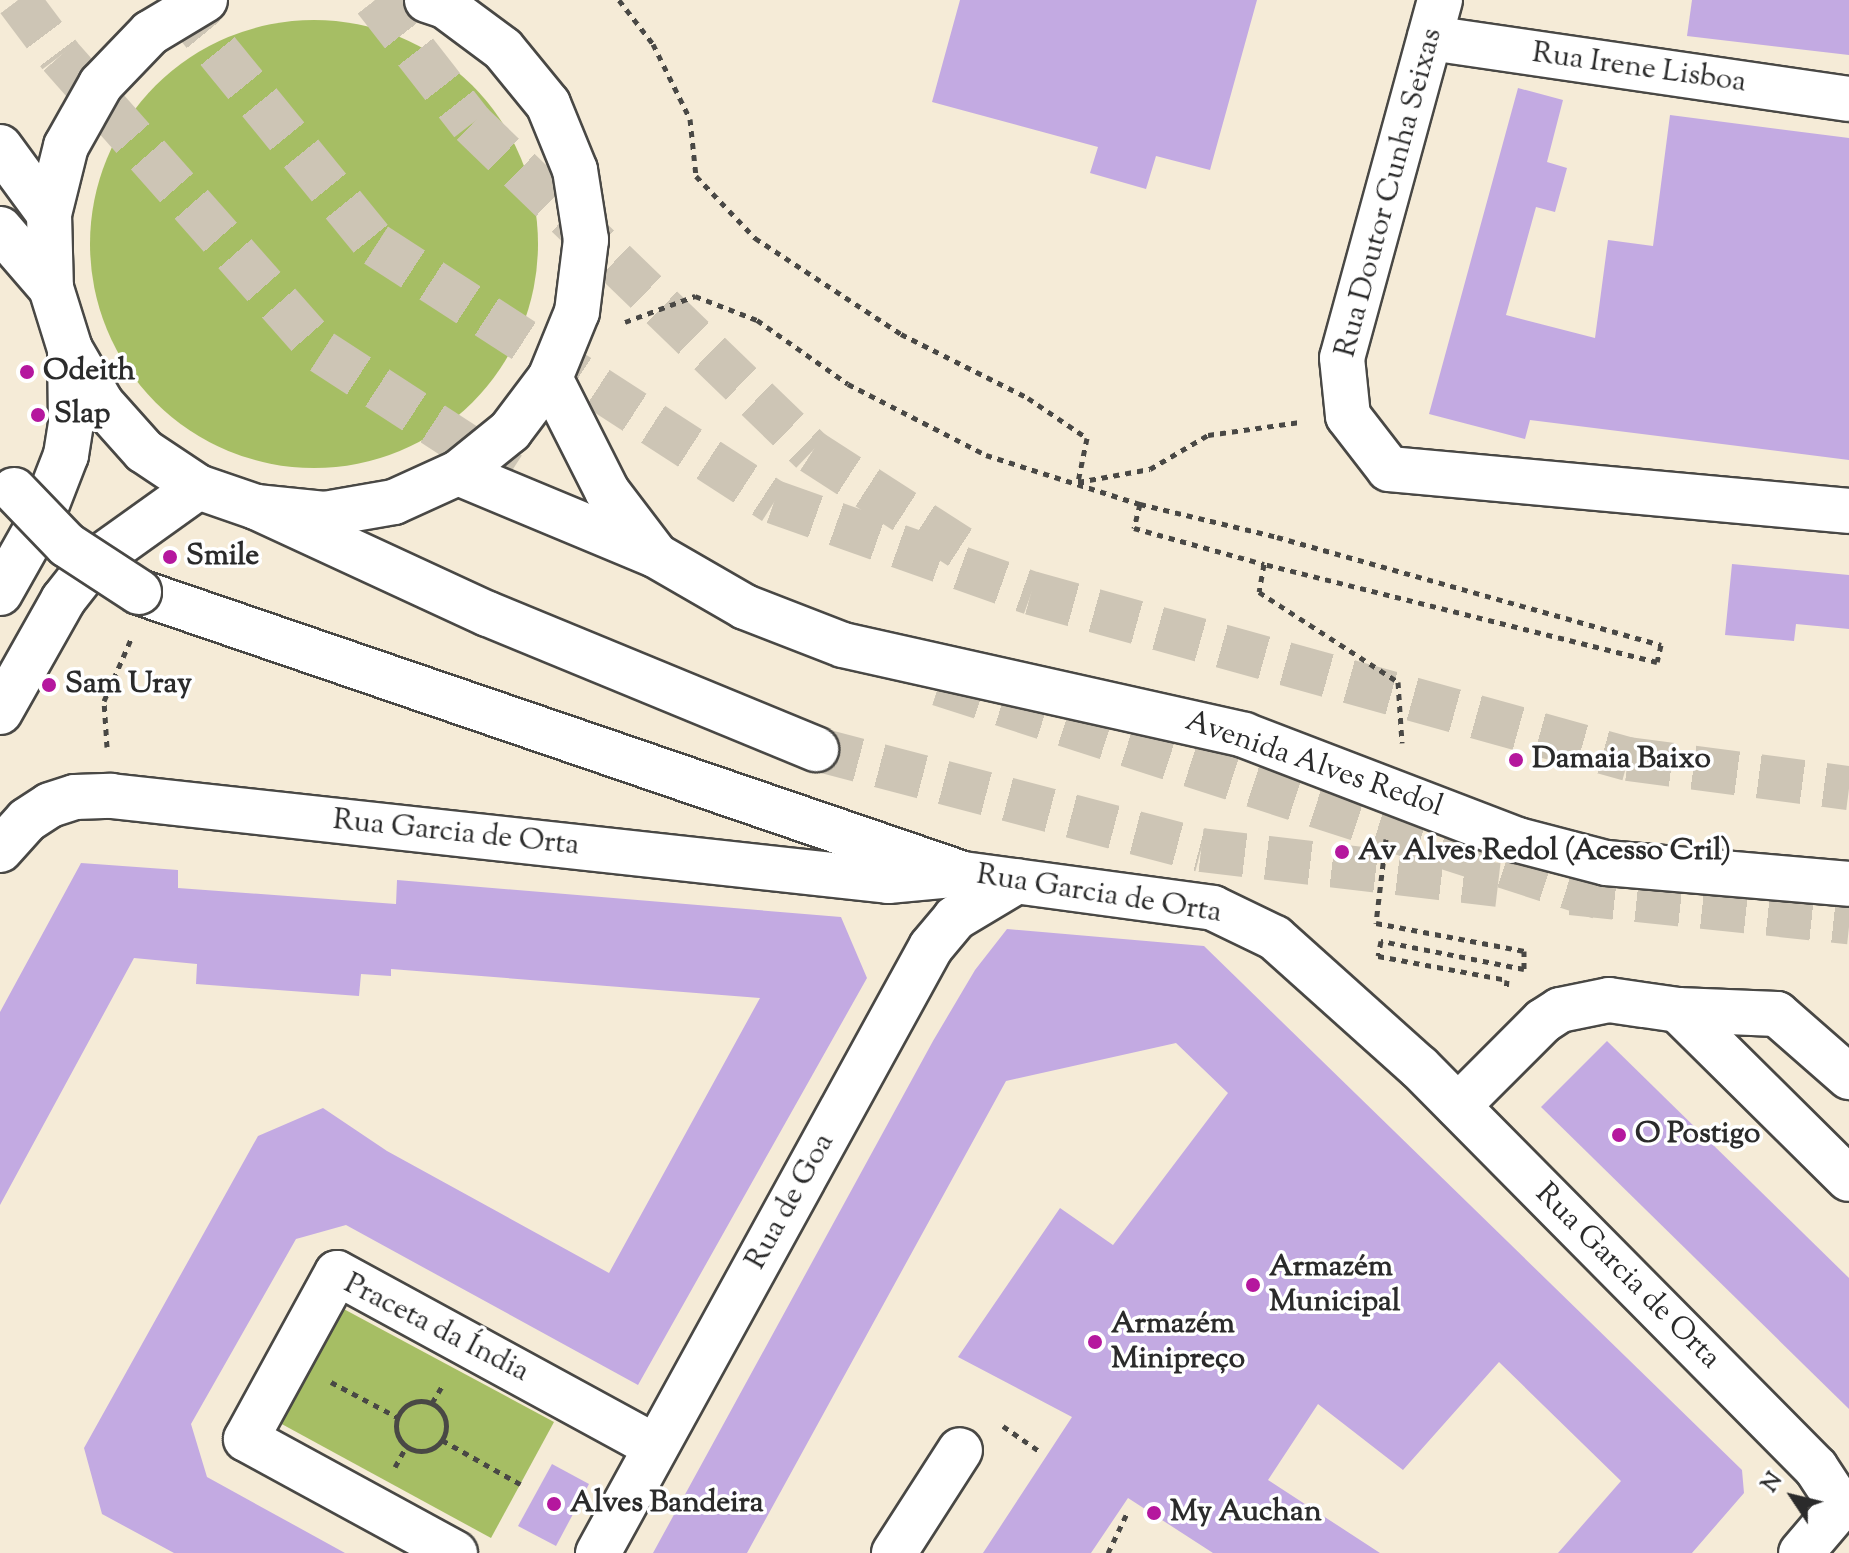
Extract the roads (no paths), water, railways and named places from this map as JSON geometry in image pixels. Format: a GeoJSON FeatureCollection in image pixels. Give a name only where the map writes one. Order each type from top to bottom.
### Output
{"type":"FeatureCollection","features":[{"type":"Feature","properties":{"kind":"main road"},"geometry":{"type":"LineString","coordinates":[[205,0],[150,33],[101,84],[66,146],[49,214],[51,288],[70,349],[102,404],[144,451],[198,487],[256,507],[488,614],[816,749]]}},
{"type":"Feature","properties":{"kind":"main road"},"geometry":{"type":"LineString","coordinates":[[256,507],[325,514],[381,504],[458,473],[510,431],[550,378],[577,312],[586,240],[575,170],[539,93],[503,49],[437,2]]}},
{"type":"Feature","properties":{"kind":"main road","name":"Rua Irene Lisboa"},"geometry":{"type":"LineString","coordinates":[[1435,19],[1849,99]]}},
{"type":"Feature","properties":{"kind":"main road","name":"Rua Doutor Cunha Seixas"},"geometry":{"type":"LineString","coordinates":[[1435,19],[1342,358],[1348,416],[1389,469],[1849,511]]}},
{"type":"Feature","properties":{"kind":"main road"},"geometry":{"type":"LineString","coordinates":[[0,147],[49,214]]}},
{"type":"Feature","properties":{"kind":"main road"},"geometry":{"type":"LineString","coordinates":[[0,229],[51,288]]}},
{"type":"Feature","properties":{"kind":"main road"},"geometry":{"type":"LineString","coordinates":[[0,593],[40,522],[66,455],[71,422],[70,349]]}},
{"type":"Feature","properties":{"kind":"main road","name":"Avenida Alves Redol"},"geometry":{"type":"LineString","coordinates":[[550,378],[607,491],[655,555]]}},
{"type":"Feature","properties":{"kind":"main road","name":"Avenida Alves Redol"},"geometry":{"type":"LineString","coordinates":[[458,473],[655,555],[745,607],[843,645],[1166,714],[1268,743],[1395,789],[1518,840],[1606,863],[1849,884]]}},
{"type":"Feature","properties":{"kind":"main road"},"geometry":{"type":"LineString","coordinates":[[7,481],[67,545],[139,592],[868,837],[963,874]]}},
{"type":"Feature","properties":{"kind":"main road"},"geometry":{"type":"LineString","coordinates":[[0,712],[63,600],[92,563],[198,487]]}},
{"type":"Feature","properties":{"kind":"main road","name":"Rua Garcia de Orta"},"geometry":{"type":"LineString","coordinates":[[0,850],[27,820],[50,805],[75,797],[111,796],[888,881],[963,874],[1188,903],[1254,926],[1296,954],[1458,1106],[1816,1468],[1845,1507]]}},
{"type":"Feature","properties":{"kind":"main road","name":"Rua de Goa"},"geometry":{"type":"LineString","coordinates":[[598,1553],[931,947],[955,918],[1017,881]]}},
{"type":"Feature","properties":{"kind":"main road"},"geometry":{"type":"LineString","coordinates":[[1458,1106],[1560,1010],[1609,1000],[1678,1010],[1777,1014],[1849,1077]]}},
{"type":"Feature","properties":{"kind":"main road"},"geometry":{"type":"LineString","coordinates":[[1678,1010],[1849,1179]]}},
{"type":"Feature","properties":{"kind":"main road","name":"Praceta da Índia"},"geometry":{"type":"LineString","coordinates":[[455,1553],[246,1439],[288,1357],[337,1273],[656,1447]]}},
{"type":"Feature","properties":{"kind":"main road"},"geometry":{"type":"LineString","coordinates":[[894,1553],[960,1450]]}},
{"type":"Feature","properties":{"kind":"main road"},"geometry":{"type":"LineString","coordinates":[[1801,1553],[1845,1507]]}},
{"type":"Feature","properties":{"kind":"tunnel"},"geometry":{"type":"LineString","coordinates":[[18,0],[60,56],[322,352],[510,474]]}},
{"type":"Feature","properties":{"kind":"tunnel"},"geometry":{"type":"LineString","coordinates":[[176,0],[376,245],[774,502],[1031,593],[1628,759],[1849,788]]}},
{"type":"Feature","properties":{"kind":"tunnel"},"geometry":{"type":"LineString","coordinates":[[375,0],[472,124],[812,452],[969,553]]}},
{"type":"Feature","properties":{"kind":"tunnel"},"geometry":{"type":"LineString","coordinates":[[939,684],[1599,897]]}},
{"type":"Feature","properties":{"kind":"tunnel"},"geometry":{"type":"LineString","coordinates":[[816,749],[1201,850],[1498,885]]}},
{"type":"Feature","properties":{"kind":"tunnel"},"geometry":{"type":"LineString","coordinates":[[1571,893],[1849,922]]}},
{"type":"Feature","properties":{"kind":"place","name":"Odeith"},"geometry":{"type":"Point","coordinates":[27,372]}},
{"type":"Feature","properties":{"kind":"place","name":"Slap"},"geometry":{"type":"Point","coordinates":[38,415]}},
{"type":"Feature","properties":{"kind":"place","name":"Smile"},"geometry":{"type":"Point","coordinates":[170,557]}},
{"type":"Feature","properties":{"kind":"place","name":"Sam Uray"},"geometry":{"type":"Point","coordinates":[49,685]}},
{"type":"Feature","properties":{"kind":"place","name":"Damaia Baixo"},"geometry":{"type":"Point","coordinates":[1516,760]}},
{"type":"Feature","properties":{"kind":"place","name":"Av Alves Redol (Acesso Cril)"},"geometry":{"type":"Point","coordinates":[1342,852]}},
{"type":"Feature","properties":{"kind":"place","name":"O Postigo"},"geometry":{"type":"Point","coordinates":[1619,1135]}},
{"type":"Feature","properties":{"kind":"place","name":"Armazém Municipal"},"geometry":{"type":"Point","coordinates":[1253,1285]}},
{"type":"Feature","properties":{"kind":"place","name":"Armazém Minipreço"},"geometry":{"type":"Point","coordinates":[1095,1342]}},
{"type":"Feature","properties":{"kind":"place","name":"Alves Bandeira"},"geometry":{"type":"Point","coordinates":[554,1504]}},
{"type":"Feature","properties":{"kind":"place","name":"My Auchan"},"geometry":{"type":"Point","coordinates":[1154,1513]}}]}
